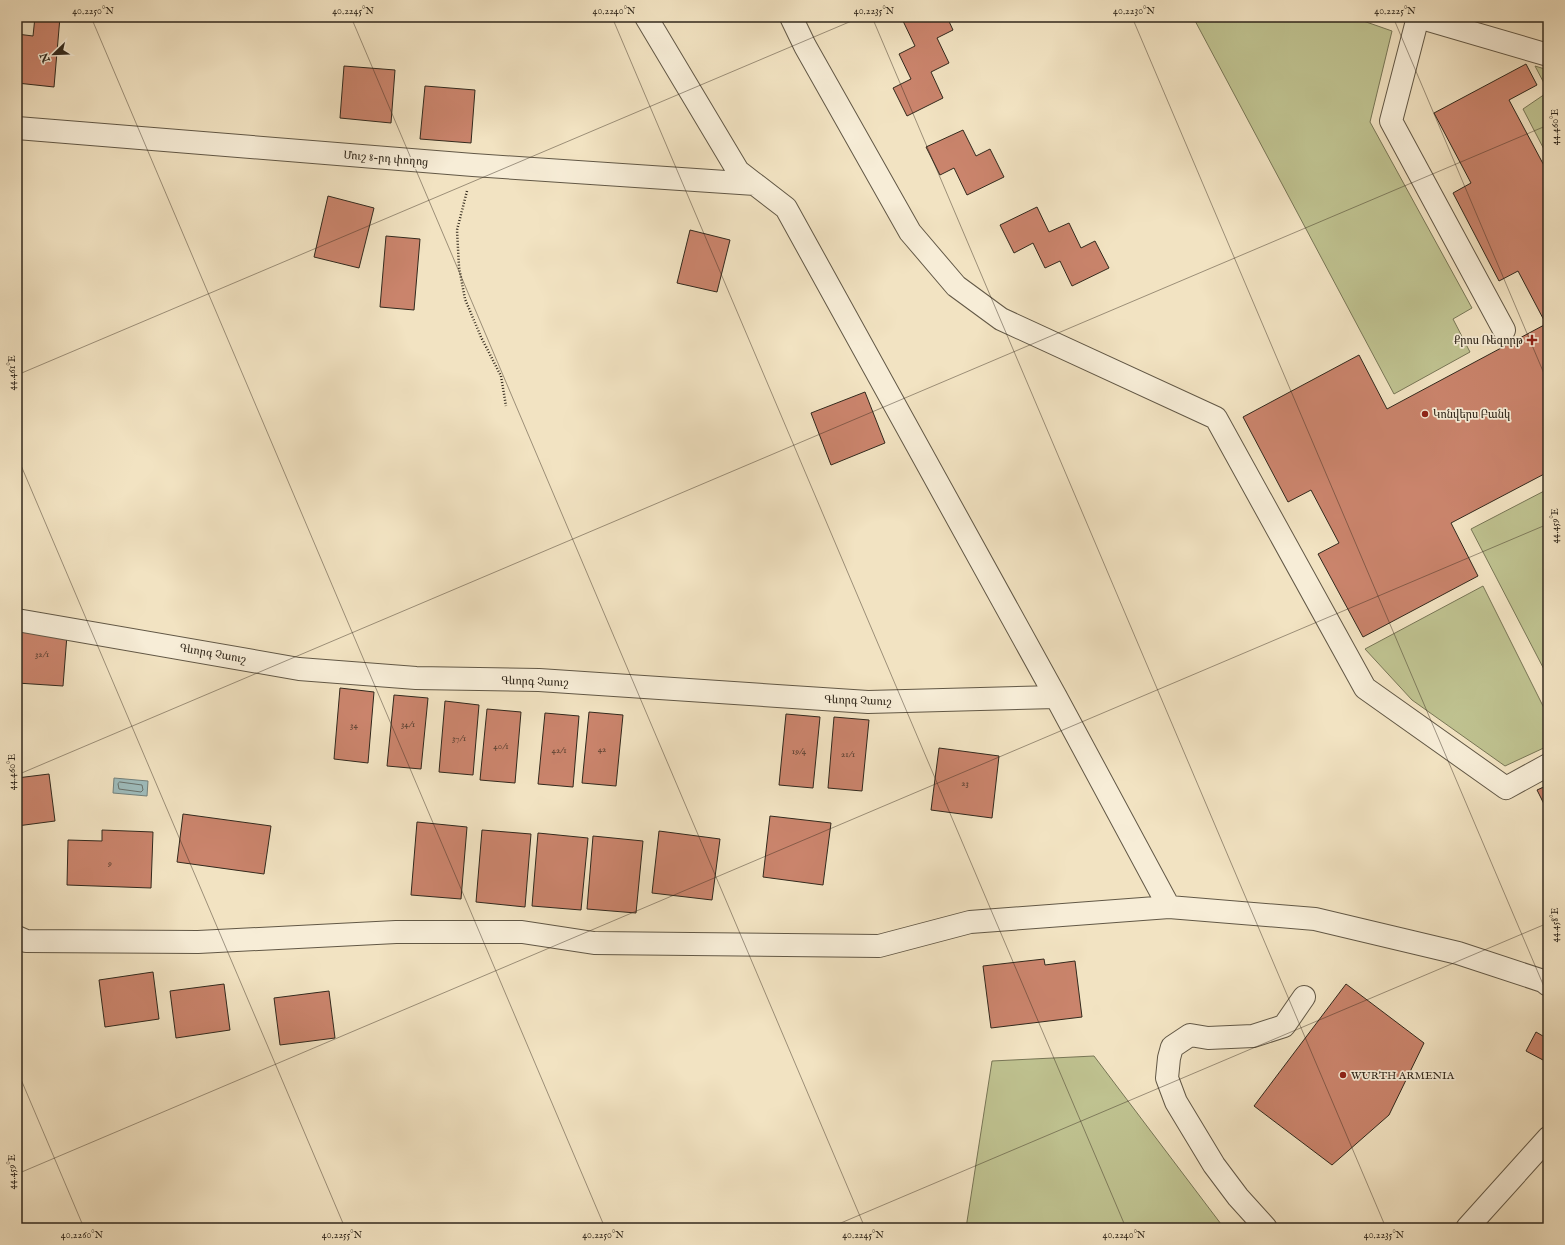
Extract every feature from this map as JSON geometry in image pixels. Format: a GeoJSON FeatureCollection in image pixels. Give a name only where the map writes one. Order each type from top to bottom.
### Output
{"type":"FeatureCollection","features":[{"type":"Feature","properties":{"kind":"street"},"geometry":{"type":"LineString","coordinates":[[646,17],[738,171],[786,208],[1056,697],[1169,907]]}},
{"type":"Feature","properties":{"kind":"street"},"geometry":{"type":"LineString","coordinates":[[791,17],[805,46],[910,232],[956,286],[1001,319],[1216,418],[1364,688],[1506,788],[1548,765]]}},
{"type":"Feature","properties":{"kind":"street"},"geometry":{"type":"LineString","coordinates":[[1504,330],[1392,121],[1418,17],[1548,55]]}},
{"type":"Feature","properties":{"kind":"street","name":"Մուշ 8-րդ փողոց"},"geometry":{"type":"LineString","coordinates":[[17,128],[473,165],[755,184]]}},
{"type":"Feature","properties":{"kind":"street","name":"Գևորգ Չաուշ"},"geometry":{"type":"LineString","coordinates":[[17,620],[299,668],[416,678],[539,680],[868,702],[1056,697]]}},
{"type":"Feature","properties":{"kind":"street"},"geometry":{"type":"LineString","coordinates":[[17,937],[26,941],[198,942],[396,932],[514,932],[594,944],[879,946],[970,922],[1169,907],[1315,919],[1458,953],[1543,981],[1548,985]]}},
{"type":"Feature","properties":{"kind":"street"},"geometry":{"type":"LineString","coordinates":[[1266,1228],[1238,1197],[1214,1165],[1176,1102],[1167,1078],[1169,1058],[1172,1047],[1190,1035],[1208,1038],[1253,1036],[1284,1026],[1304,997]]}},
{"type":"Feature","properties":{"kind":"street"},"geometry":{"type":"LineString","coordinates":[[1467,1228],[1548,1138]]}},
{"type":"Feature","properties":{"kind":"path"},"geometry":{"type":"LineString","coordinates":[[473,165],[457,230],[460,267],[465,299],[481,337],[501,376],[506,406]]}},
{"type":"Feature","properties":{"kind":"green space"},"geometry":{"type":"Polygon","coordinates":[[[1193,17],[1352,17],[1392,31],[1370,122],[1472,308],[1453,319],[1470,352],[1394,394],[1193,17]]]}},
{"type":"Feature","properties":{"kind":"green space"},"geometry":{"type":"Polygon","coordinates":[[[1535,66],[1548,70],[1548,157],[1523,109],[1545,94],[1545,85],[1535,66]]]}},
{"type":"Feature","properties":{"kind":"green space"},"geometry":{"type":"Polygon","coordinates":[[[1548,489],[1548,677],[1471,529],[1548,489]]]}},
{"type":"Feature","properties":{"kind":"green space"},"geometry":{"type":"Polygon","coordinates":[[[1483,586],[1548,716],[1548,746],[1505,766],[1412,700],[1365,649],[1483,586]]]}},
{"type":"Feature","properties":{"kind":"green space"},"geometry":{"type":"Polygon","coordinates":[[[1094,1056],[1224,1228],[966,1228],[992,1061],[1094,1056]]]}},
{"type":"Feature","properties":{"kind":"water"},"geometry":{"type":"Polygon","coordinates":[[[114,778],[148,781],[147,796],[113,793],[114,778]]]}},
{"type":"Feature","properties":{"kind":"building"},"geometry":{"type":"Polygon","coordinates":[[[35,17],[60,17],[54,87],[17,83],[17,34],[33,36],[35,17]]]}},
{"type":"Feature","properties":{"kind":"building"},"geometry":{"type":"Polygon","coordinates":[[[910,17],[947,17],[953,30],[937,38],[949,63],[931,72],[943,98],[907,116],[893,88],[911,79],[899,54],[915,46],[903,21],[910,17]]]}},
{"type":"Feature","properties":{"kind":"building","name":"Քրոս Ռեզորթ"},"geometry":{"type":"Polygon","coordinates":[[[1526,64],[1537,85],[1509,100],[1548,173],[1548,472],[1451,523],[1478,576],[1363,637],[1318,554],[1339,543],[1311,490],[1288,502],[1243,417],[1359,355],[1387,409],[1546,324],[1518,271],[1499,281],[1453,193],[1471,183],[1434,113],[1526,64]]]}},
{"type":"Feature","properties":{"kind":"building"},"geometry":{"type":"Polygon","coordinates":[[[344,66],[395,70],[391,123],[340,118],[344,66]]]}},
{"type":"Feature","properties":{"kind":"building"},"geometry":{"type":"Polygon","coordinates":[[[425,86],[475,90],[471,143],[420,139],[425,86]]]}},
{"type":"Feature","properties":{"kind":"building"},"geometry":{"type":"Polygon","coordinates":[[[963,130],[976,156],[990,149],[1004,177],[967,195],[954,168],[940,175],[926,147],[963,130]]]}},
{"type":"Feature","properties":{"kind":"building"},"geometry":{"type":"Polygon","coordinates":[[[328,196],[374,208],[359,268],[314,257],[328,196]]]}},
{"type":"Feature","properties":{"kind":"building"},"geometry":{"type":"Polygon","coordinates":[[[1037,207],[1049,232],[1069,223],[1081,248],[1095,241],[1109,268],[1072,286],[1060,261],[1045,268],[1033,243],[1014,253],[1000,225],[1037,207]]]}},
{"type":"Feature","properties":{"kind":"building"},"geometry":{"type":"Polygon","coordinates":[[[690,230],[730,240],[717,292],[677,283],[690,230]]]}},
{"type":"Feature","properties":{"kind":"building"},"geometry":{"type":"Polygon","coordinates":[[[386,236],[420,239],[414,310],[380,307],[386,236]]]}},
{"type":"Feature","properties":{"kind":"building"},"geometry":{"type":"Polygon","coordinates":[[[865,392],[885,443],[831,465],[811,413],[865,392]]]}},
{"type":"Feature","properties":{"kind":"building"},"geometry":{"type":"Polygon","coordinates":[[[20,631],[67,635],[63,686],[17,683],[20,631]]]}},
{"type":"Feature","properties":{"kind":"building"},"geometry":{"type":"Polygon","coordinates":[[[340,688],[374,692],[368,763],[334,759],[340,688]]]}},
{"type":"Feature","properties":{"kind":"building"},"geometry":{"type":"Polygon","coordinates":[[[394,695],[428,698],[421,769],[387,766],[394,695]]]}},
{"type":"Feature","properties":{"kind":"building"},"geometry":{"type":"Polygon","coordinates":[[[445,701],[479,705],[473,775],[439,772],[445,701]]]}},
{"type":"Feature","properties":{"kind":"building"},"geometry":{"type":"Polygon","coordinates":[[[487,709],[521,712],[515,783],[480,780],[487,709]]]}},
{"type":"Feature","properties":{"kind":"building"},"geometry":{"type":"Polygon","coordinates":[[[589,712],[623,715],[616,786],[582,783],[589,712]]]}},
{"type":"Feature","properties":{"kind":"building"},"geometry":{"type":"Polygon","coordinates":[[[545,713],[579,716],[573,787],[538,784],[545,713]]]}},
{"type":"Feature","properties":{"kind":"building"},"geometry":{"type":"Polygon","coordinates":[[[786,714],[820,717],[813,788],[779,785],[786,714]]]}},
{"type":"Feature","properties":{"kind":"building"},"geometry":{"type":"Polygon","coordinates":[[[834,717],[869,720],[862,791],[828,788],[834,717]]]}},
{"type":"Feature","properties":{"kind":"building"},"geometry":{"type":"Polygon","coordinates":[[[939,748],[999,756],[992,818],[931,810],[939,748]]]}},
{"type":"Feature","properties":{"kind":"building"},"geometry":{"type":"Polygon","coordinates":[[[49,774],[55,821],[17,826],[17,778],[49,774]]]}},
{"type":"Feature","properties":{"kind":"building"},"geometry":{"type":"Polygon","coordinates":[[[1548,785],[1548,812],[1537,790],[1548,785]]]}},
{"type":"Feature","properties":{"kind":"building"},"geometry":{"type":"Polygon","coordinates":[[[183,814],[271,826],[264,874],[177,862],[183,814]]]}},
{"type":"Feature","properties":{"kind":"building"},"geometry":{"type":"Polygon","coordinates":[[[770,816],[831,823],[823,885],[763,877],[770,816]]]}},
{"type":"Feature","properties":{"kind":"building"},"geometry":{"type":"Polygon","coordinates":[[[417,822],[467,827],[461,899],[411,895],[417,822]]]}},
{"type":"Feature","properties":{"kind":"building"},"geometry":{"type":"Polygon","coordinates":[[[102,830],[153,832],[151,888],[67,885],[68,840],[102,841],[102,830]]]}},
{"type":"Feature","properties":{"kind":"building"},"geometry":{"type":"Polygon","coordinates":[[[482,830],[531,834],[525,907],[476,902],[482,830]]]}},
{"type":"Feature","properties":{"kind":"building"},"geometry":{"type":"Polygon","coordinates":[[[659,831],[720,839],[712,900],[652,893],[659,831]]]}},
{"type":"Feature","properties":{"kind":"building"},"geometry":{"type":"Polygon","coordinates":[[[538,833],[588,838],[581,910],[532,906],[538,833]]]}},
{"type":"Feature","properties":{"kind":"building"},"geometry":{"type":"Polygon","coordinates":[[[593,836],[643,841],[636,913],[587,909],[593,836]]]}},
{"type":"Feature","properties":{"kind":"building"},"geometry":{"type":"Polygon","coordinates":[[[1044,959],[1045,965],[1075,961],[1082,1017],[991,1028],[983,966],[1044,959]]]}},
{"type":"Feature","properties":{"kind":"building"},"geometry":{"type":"Polygon","coordinates":[[[153,972],[159,1019],[105,1027],[99,980],[153,972]]]}},
{"type":"Feature","properties":{"kind":"building"},"geometry":{"type":"Polygon","coordinates":[[[224,984],[230,1030],[176,1038],[170,991],[224,984]]]}},
{"type":"Feature","properties":{"kind":"building","name":"WURTH ARMENIA"},"geometry":{"type":"Polygon","coordinates":[[[1346,984],[1424,1043],[1389,1115],[1332,1165],[1254,1106],[1346,984]]]}},
{"type":"Feature","properties":{"kind":"building"},"geometry":{"type":"Polygon","coordinates":[[[329,991],[335,1038],[280,1045],[274,998],[329,991]]]}},
{"type":"Feature","properties":{"kind":"building"},"geometry":{"type":"Polygon","coordinates":[[[1536,1032],[1548,1039],[1548,1051],[1543,1060],[1526,1051],[1536,1032]]]}},
{"type":"Feature","properties":{"kind":"place","name":"Քրոս Ռեզորթ"},"geometry":{"type":"Point","coordinates":[1532,340]}},
{"type":"Feature","properties":{"kind":"place","name":"Կոնվերս Բանկ"},"geometry":{"type":"Point","coordinates":[1425,414]}},
{"type":"Feature","properties":{"kind":"place","name":"WURTH ARMENIA"},"geometry":{"type":"Point","coordinates":[1343,1075]}}]}
